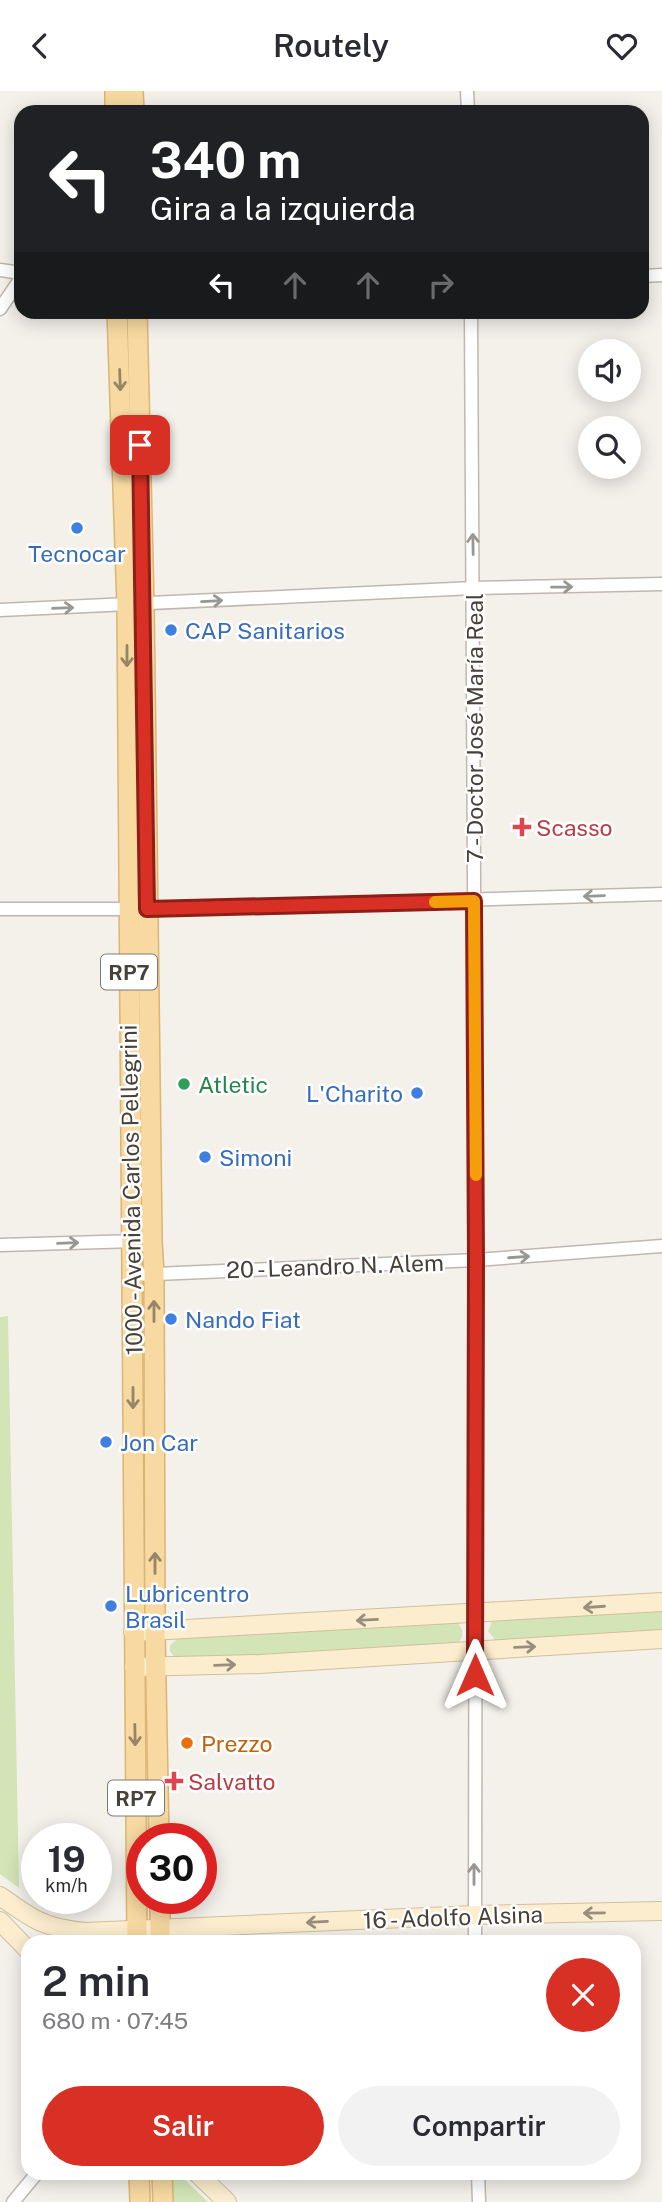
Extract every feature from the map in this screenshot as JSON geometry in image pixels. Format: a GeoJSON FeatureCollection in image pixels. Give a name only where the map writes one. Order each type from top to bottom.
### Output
{"type":"FeatureCollection","features":[{"type":"Feature","properties":{"kind":"main road","name":"1000 - Avenida Carlos Pellegrini"},"geometry":{"type":"LineString","coordinates":[[117,319],[135,605]]}},
{"type":"Feature","properties":{"kind":"main road","name":"1000 - Avenida Carlos Pellegrini"},"geometry":{"type":"LineString","coordinates":[[137,319],[135,605],[138,909],[131,1242],[137,1935]]}},
{"type":"Feature","properties":{"kind":"main road","name":"1000 - Avenida Carlos Pellegrini"},"geometry":{"type":"LineString","coordinates":[[138,909],[154,1274],[159,1823]]}},
{"type":"Feature","properties":{"kind":"main road"},"geometry":{"type":"LineString","coordinates":[[133,1632],[474,1615],[662,1602]]}},
{"type":"Feature","properties":{"kind":"main road"},"geometry":{"type":"LineString","coordinates":[[134,1667],[260,1664],[662,1639]]}},
{"type":"Feature","properties":{"kind":"main road","name":"16 - Adolfo Alsina"},"geometry":{"type":"LineString","coordinates":[[0,1896],[35,1921],[65,1930],[125,1935]]}},
{"type":"Feature","properties":{"kind":"main road","name":"16 - Adolfo Alsina"},"geometry":{"type":"LineString","coordinates":[[175,1935],[474,1915],[662,1911]]}},
{"type":"Feature","properties":{"kind":"main road"},"geometry":{"type":"LineString","coordinates":[[160,1914],[160,1935]]}},
{"type":"Feature","properties":{"kind":"main road"},"geometry":{"type":"LineString","coordinates":[[0,1921],[21,1943]]}},
{"type":"Feature","properties":{"kind":"main road"},"geometry":{"type":"LineString","coordinates":[[59,1935],[65,1930]]}},
{"type":"Feature","properties":{"kind":"main road"},"geometry":{"type":"LineString","coordinates":[[139,2180],[140,2202]]}},
{"type":"Feature","properties":{"kind":"main road"},"geometry":{"type":"LineString","coordinates":[[162,2180],[163,2202]]}},
{"type":"Feature","properties":{"kind":"main road"},"geometry":{"type":"LineString","coordinates":[[204,2180],[227,2202]]}},
{"type":"Feature","properties":{"kind":"street"},"geometry":{"type":"LineString","coordinates":[[0,309],[14,288]]}},
{"type":"Feature","properties":{"kind":"street","name":"7 - Doctor José María Real"},"geometry":{"type":"LineString","coordinates":[[471,319],[476,1260],[475,1935]]}},
{"type":"Feature","properties":{"kind":"street"},"geometry":{"type":"LineString","coordinates":[[0,610],[474,588],[662,585]]}},
{"type":"Feature","properties":{"kind":"street"},"geometry":{"type":"LineString","coordinates":[[0,909],[138,909],[662,894]]}},
{"type":"Feature","properties":{"kind":"street"},"geometry":{"type":"LineString","coordinates":[[0,1245],[152,1241]]}},
{"type":"Feature","properties":{"kind":"street","name":"20 - Leandro N. Alem"},"geometry":{"type":"LineString","coordinates":[[133,1275],[476,1260],[662,1246]]}},
{"type":"Feature","properties":{"kind":"street"},"geometry":{"type":"LineString","coordinates":[[13,2202],[31,2180]]}},
{"type":"Feature","properties":{"kind":"street"},"geometry":{"type":"LineString","coordinates":[[478,2180],[478,2202]]}},
{"type":"Feature","properties":{"kind":"green space"},"geometry":{"type":"Polygon","coordinates":[[[8,1316],[19,1888],[0,1874],[0,1317],[8,1316]]]}},
{"type":"Feature","properties":{"kind":"green space"},"geometry":{"type":"Polygon","coordinates":[[[662,1607],[662,1631],[496,1641],[488,1631],[493,1619],[662,1607]]]}},
{"type":"Feature","properties":{"kind":"green space"},"geometry":{"type":"Polygon","coordinates":[[[456,1621],[462,1632],[458,1643],[177,1661],[170,1651],[170,1645],[180,1637],[456,1621]]]}},
{"type":"Feature","properties":{"kind":"green space"},"geometry":{"type":"Polygon","coordinates":[[[170,2180],[185,2180],[208,2202],[170,2202],[170,2180]]]}},
{"type":"Feature","properties":{"kind":"slow traffic"},"geometry":{"type":"LineString","coordinates":[[435,902],[474,901],[476,1175]]}},
{"type":"Feature","properties":{"kind":"place","name":"Tecnocar"},"geometry":{"type":"Point","coordinates":[77,528]}},
{"type":"Feature","properties":{"kind":"place","name":"CAP Sanitarios"},"geometry":{"type":"Point","coordinates":[171,630]}},
{"type":"Feature","properties":{"kind":"place","name":"Scasso"},"geometry":{"type":"Point","coordinates":[522,827]}},
{"type":"Feature","properties":{"kind":"place","name":"Atletic"},"geometry":{"type":"Point","coordinates":[184,1084]}},
{"type":"Feature","properties":{"kind":"place","name":"L'Charito"},"geometry":{"type":"Point","coordinates":[417,1093]}},
{"type":"Feature","properties":{"kind":"place","name":"Simoni"},"geometry":{"type":"Point","coordinates":[205,1157]}},
{"type":"Feature","properties":{"kind":"place","name":"Nando Fiat"},"geometry":{"type":"Point","coordinates":[171,1319]}},
{"type":"Feature","properties":{"kind":"place","name":"Jon Car"},"geometry":{"type":"Point","coordinates":[106,1442]}},
{"type":"Feature","properties":{"kind":"place","name":"Lubricentro Brasil"},"geometry":{"type":"Point","coordinates":[111,1606]}},
{"type":"Feature","properties":{"kind":"place","name":"Prezzo"},"geometry":{"type":"Point","coordinates":[187,1743]}},
{"type":"Feature","properties":{"kind":"place","name":"Salvatto"},"geometry":{"type":"Point","coordinates":[174,1781]}},
{"type":"Feature","properties":{"kind":"route"},"geometry":{"type":"LineString","coordinates":[[140,445],[147,909],[474,901],[475,1675]]}}]}
